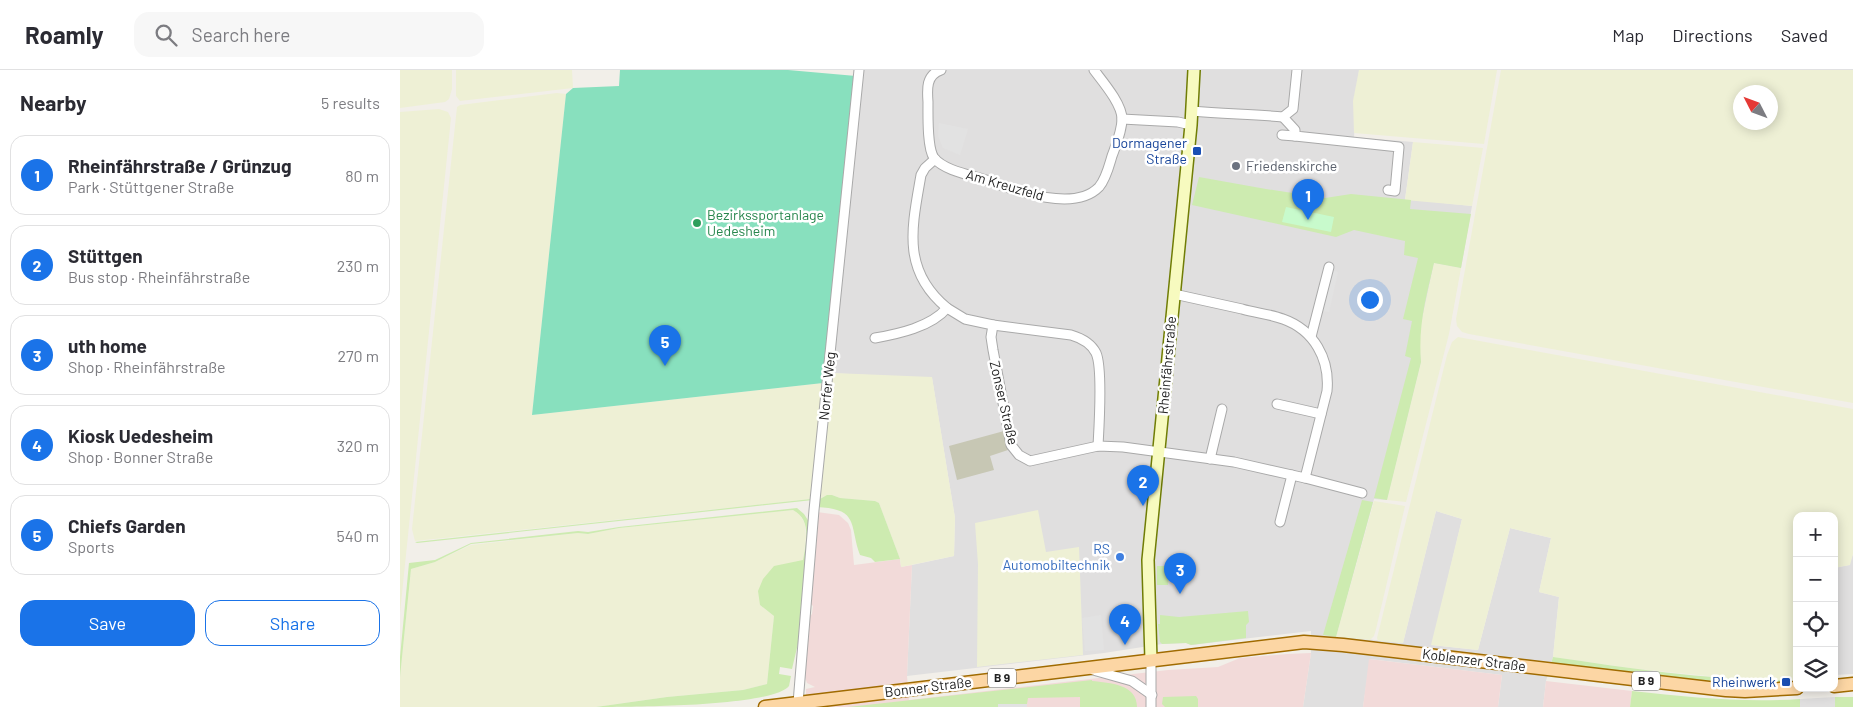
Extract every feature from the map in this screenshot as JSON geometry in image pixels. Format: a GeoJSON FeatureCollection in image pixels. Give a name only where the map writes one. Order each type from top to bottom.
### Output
{"type":"FeatureCollection","features":[{"type":"Feature","properties":{"kind":"main road","name":"Koblenzer Straße"},"geometry":{"type":"LineString","coordinates":[[1151,660],[1286,643],[1321,642],[1726,690],[1745,691],[1793,688]]}},
{"type":"Feature","properties":{"kind":"main road","name":"Bonner Straße"},"geometry":{"type":"LineString","coordinates":[[765,707],[797,705],[1151,660]]}},
{"type":"Feature","properties":{"kind":"main road"},"geometry":{"type":"LineString","coordinates":[[1838,686],[1853,684]]}},
{"type":"Feature","properties":{"kind":"street","name":"Norfer Weg"},"geometry":{"type":"LineString","coordinates":[[797,705],[816,494],[859,70]]}},
{"type":"Feature","properties":{"kind":"street"},"geometry":{"type":"LineString","coordinates":[[941,70],[932,76],[927,87],[928,118],[932,151],[935,159],[925,168],[921,175],[911,232],[913,253],[919,274],[927,288],[947,308],[965,319],[993,325],[1062,333],[1080,338],[1094,350],[1098,360],[1099,379],[1100,417],[1098,446]]}},
{"type":"Feature","properties":{"kind":"street"},"geometry":{"type":"LineString","coordinates":[[1094,70],[1115,100],[1122,119],[1191,124]]}},
{"type":"Feature","properties":{"kind":"street","name":"Rheinfährstraße"},"geometry":{"type":"LineString","coordinates":[[1151,660],[1148,560],[1191,124],[1194,70]]}},
{"type":"Feature","properties":{"kind":"street"},"geometry":{"type":"LineString","coordinates":[[1283,117],[1293,109],[1296,70]]}},
{"type":"Feature","properties":{"kind":"street"},"geometry":{"type":"LineString","coordinates":[[1192,111],[1283,117],[1295,130],[1295,136]]}},
{"type":"Feature","properties":{"kind":"street","name":"Am Kreuzfeld"},"geometry":{"type":"LineString","coordinates":[[935,159],[959,172],[1036,195],[1059,199],[1079,197],[1094,192],[1104,180],[1119,136],[1122,119]]}},
{"type":"Feature","properties":{"kind":"street"},"geometry":{"type":"LineString","coordinates":[[1282,135],[1399,146],[1395,191],[1388,190]]}},
{"type":"Feature","properties":{"kind":"street"},"geometry":{"type":"LineString","coordinates":[[1312,337],[1329,267]]}},
{"type":"Feature","properties":{"kind":"street"},"geometry":{"type":"LineString","coordinates":[[1174,294],[1280,318],[1294,324],[1312,337],[1322,354],[1328,373],[1327,391],[1305,478]]}},
{"type":"Feature","properties":{"kind":"street"},"geometry":{"type":"LineString","coordinates":[[875,338],[892,335],[924,323],[938,317],[947,308]]}},
{"type":"Feature","properties":{"kind":"street","name":"Zonser Straße"},"geometry":{"type":"LineString","coordinates":[[993,325],[991,337],[992,350],[1011,445],[1024,459],[1036,461],[1098,446],[1123,447],[1263,468],[1362,493]]}},
{"type":"Feature","properties":{"kind":"street"},"geometry":{"type":"LineString","coordinates":[[1276,404],[1321,414]]}},
{"type":"Feature","properties":{"kind":"street"},"geometry":{"type":"LineString","coordinates":[[1210,459],[1222,409]]}},
{"type":"Feature","properties":{"kind":"street"},"geometry":{"type":"LineString","coordinates":[[1280,522],[1292,475]]}},
{"type":"Feature","properties":{"kind":"street"},"geometry":{"type":"LineString","coordinates":[[1151,660],[1152,707]]}},
{"type":"Feature","properties":{"kind":"street"},"geometry":{"type":"LineString","coordinates":[[1084,668],[1132,681],[1152,695]]}},
{"type":"Feature","properties":{"kind":"shaded area"},"geometry":{"type":"Polygon","coordinates":[[[400,70],[452,70],[452,89],[449,99],[445,102],[400,108],[400,70]]]}},
{"type":"Feature","properties":{"kind":"shaded area"},"geometry":{"type":"Polygon","coordinates":[[[456,70],[572,70],[573,88],[460,101],[456,96],[456,70]]]}},
{"type":"Feature","properties":{"kind":"shaded area"},"geometry":{"type":"Polygon","coordinates":[[[857,70],[1359,70],[1354,137],[1413,142],[1405,199],[1472,206],[1461,268],[1434,263],[1419,338],[1421,362],[1387,500],[1374,499],[1336,636],[1403,643],[1436,511],[1462,519],[1432,645],[1478,650],[1510,528],[1551,538],[1539,592],[1559,597],[1553,657],[1546,681],[1543,707],[1498,707],[1502,675],[1370,659],[1363,707],[1303,707],[1311,653],[1311,631],[1191,645],[1186,643],[1162,644],[1104,653],[907,676],[912,565],[954,556],[955,518],[932,378],[826,373],[857,70]]]}},
{"type":"Feature","properties":{"kind":"shaded area"},"geometry":{"type":"Polygon","coordinates":[[[1359,70],[1497,70],[1484,144],[1354,133],[1353,101],[1359,70]]]}},
{"type":"Feature","properties":{"kind":"shaded area"},"geometry":{"type":"Polygon","coordinates":[[[1501,70],[1853,70],[1853,403],[1469,334],[1462,332],[1457,326],[1456,319],[1501,70]]]}},
{"type":"Feature","properties":{"kind":"shaded area"},"geometry":{"type":"Polygon","coordinates":[[[557,93],[566,94],[532,415],[823,383],[811,499],[415,541],[412,529],[457,107],[460,105],[557,93]]]}},
{"type":"Feature","properties":{"kind":"shaded area"},"geometry":{"type":"Polygon","coordinates":[[[439,109],[448,112],[451,118],[400,613],[400,112],[439,109]]]}},
{"type":"Feature","properties":{"kind":"shaded area"},"geometry":{"type":"Polygon","coordinates":[[[939,123],[968,129],[960,155],[943,148],[938,136],[939,123]]]}},
{"type":"Feature","properties":{"kind":"shaded area"},"geometry":{"type":"Polygon","coordinates":[[[1413,142],[1483,148],[1472,206],[1405,200],[1413,142]]]}},
{"type":"Feature","properties":{"kind":"shaded area"},"geometry":{"type":"Polygon","coordinates":[[[1434,263],[1461,268],[1449,334],[1406,502],[1387,500],[1421,362],[1419,338],[1434,263]]]}},
{"type":"Feature","properties":{"kind":"shaded area"},"geometry":{"type":"Polygon","coordinates":[[[1331,270],[1338,272],[1329,312],[1322,311],[1331,270]]]}},
{"type":"Feature","properties":{"kind":"shaded area"},"geometry":{"type":"Polygon","coordinates":[[[1458,337],[1853,409],[1853,554],[1850,565],[1838,567],[1838,512],[1793,512],[1793,680],[1749,680],[1637,669],[1553,657],[1559,597],[1539,592],[1551,538],[1510,528],[1478,650],[1431,645],[1462,519],[1436,511],[1403,643],[1378,641],[1377,638],[1447,355],[1452,342],[1458,337]]]}},
{"type":"Feature","properties":{"kind":"shaded area"},"geometry":{"type":"Polygon","coordinates":[[[833,373],[932,377],[955,518],[954,556],[901,567],[900,559],[879,503],[840,498],[832,495],[819,500],[833,373]]]}},
{"type":"Feature","properties":{"kind":"shaded area"},"geometry":{"type":"Polygon","coordinates":[[[1004,431],[1008,450],[990,456],[994,470],[957,480],[949,446],[1004,431]]]}},
{"type":"Feature","properties":{"kind":"shaded area"},"geometry":{"type":"Polygon","coordinates":[[[1374,501],[1405,506],[1376,629],[1374,636],[1370,640],[1336,637],[1374,501]]]}},
{"type":"Feature","properties":{"kind":"shaded area"},"geometry":{"type":"Polygon","coordinates":[[[793,510],[799,513],[805,524],[806,538],[803,560],[760,605],[774,616],[767,684],[743,690],[667,697],[596,707],[400,707],[400,677],[411,569],[435,562],[471,545],[578,533],[588,534],[619,528],[793,510]]]}},
{"type":"Feature","properties":{"kind":"shaded area"},"geometry":{"type":"Polygon","coordinates":[[[1038,510],[1046,552],[1079,547],[1083,655],[977,667],[978,564],[975,523],[1038,510]]]}},
{"type":"Feature","properties":{"kind":"shaded area"},"geometry":{"type":"Polygon","coordinates":[[[817,512],[839,515],[848,523],[851,530],[854,565],[900,559],[901,567],[912,565],[907,676],[909,700],[1168,670],[1218,667],[1240,658],[1311,653],[1303,707],[806,707],[806,689],[815,687],[807,683],[805,677],[806,620],[812,614],[813,606],[808,601],[817,512]]]}},
{"type":"Feature","properties":{"kind":"shaded area"},"geometry":{"type":"Polygon","coordinates":[[[1853,554],[1853,674],[1838,675],[1838,567],[1849,565],[1853,554]]]}},
{"type":"Feature","properties":{"kind":"shaded area"},"geometry":{"type":"Polygon","coordinates":[[[1101,615],[1104,650],[1085,651],[1082,618],[1101,615]]]}},
{"type":"Feature","properties":{"kind":"shaded area"},"geometry":{"type":"Polygon","coordinates":[[[1369,659],[1502,675],[1498,707],[1363,707],[1369,659]]]}},
{"type":"Feature","properties":{"kind":"shaded area"},"geometry":{"type":"Polygon","coordinates":[[[1546,681],[1632,691],[1630,707],[1543,707],[1546,681]]]}},
{"type":"Feature","properties":{"kind":"shaded area"},"geometry":{"type":"Polygon","coordinates":[[[1835,697],[1835,707],[1800,707],[1800,699],[1835,697]]]}},
{"type":"Feature","properties":{"kind":"shaded area"},"geometry":{"type":"Polygon","coordinates":[[[998,704],[1027,704],[1027,707],[998,707],[998,704]]]}},
{"type":"Feature","properties":{"kind":"green space","name":"Bezirkssportanlage Uedesheim"},"geometry":{"type":"Polygon","coordinates":[[[620,70],[788,70],[856,76],[823,383],[532,415],[566,94],[573,88],[619,86],[620,70]]]}},
{"type":"Feature","properties":{"kind":"green space"},"geometry":{"type":"Polygon","coordinates":[[[1199,177],[1325,198],[1351,194],[1411,200],[1410,209],[1471,214],[1461,268],[1434,263],[1422,324],[1421,362],[1387,500],[1374,498],[1411,358],[1405,356],[1412,321],[1403,319],[1418,258],[1404,255],[1405,241],[1354,230],[1336,237],[1192,205],[1199,177]]]}},
{"type":"Feature","properties":{"kind":"green space"},"geometry":{"type":"Polygon","coordinates":[[[1286,207],[1334,217],[1331,232],[1282,222],[1286,207]]]}},
{"type":"Feature","properties":{"kind":"green space"},"geometry":{"type":"Polygon","coordinates":[[[823,383],[813,500],[415,542],[811,499],[823,383]]]}},
{"type":"Feature","properties":{"kind":"green space"},"geometry":{"type":"Polygon","coordinates":[[[826,422],[828,422],[820,499],[827,495],[832,495],[840,498],[879,503],[900,559],[875,562],[871,558],[860,555],[853,527],[847,515],[831,508],[817,507],[826,422]]]}},
{"type":"Feature","properties":{"kind":"green space"},"geometry":{"type":"Polygon","coordinates":[[[1362,500],[1373,502],[1336,637],[1323,635],[1362,500]]]}},
{"type":"Feature","properties":{"kind":"green space"},"geometry":{"type":"Polygon","coordinates":[[[797,508],[804,514],[811,525],[799,639],[792,669],[780,667],[779,674],[791,676],[789,686],[777,693],[729,702],[637,707],[596,707],[667,697],[743,690],[767,684],[774,616],[760,605],[758,591],[763,579],[774,566],[803,560],[806,539],[805,525],[799,514],[793,510],[619,528],[588,534],[578,533],[471,544],[435,562],[411,569],[400,677],[400,657],[409,563],[435,560],[471,543],[578,531],[588,532],[619,527],[797,508]]]}},
{"type":"Feature","properties":{"kind":"green space"},"geometry":{"type":"Polygon","coordinates":[[[1157,566],[1169,566],[1168,585],[1157,585],[1157,566]]]}},
{"type":"Feature","properties":{"kind":"green space"},"geometry":{"type":"Polygon","coordinates":[[[1248,611],[1249,622],[1246,625],[1246,638],[1191,645],[1186,643],[1162,644],[1160,642],[1158,624],[1160,624],[1160,615],[1179,617],[1248,611]]]}},
{"type":"Feature","properties":{"kind":"green space"},"geometry":{"type":"Polygon","coordinates":[[[1553,657],[1696,676],[1782,680],[1783,683],[1744,686],[1551,664],[1553,657]]]}},
{"type":"Feature","properties":{"kind":"green space"},"geometry":{"type":"Polygon","coordinates":[[[1092,680],[1128,689],[1136,699],[1137,707],[1080,707],[1080,697],[1028,698],[1027,704],[999,704],[998,707],[848,707],[1092,680]]]}},
{"type":"Feature","properties":{"kind":"green space"},"geometry":{"type":"Polygon","coordinates":[[[1632,691],[1737,700],[1800,699],[1800,707],[1630,707],[1632,691]]]}},
{"type":"Feature","properties":{"kind":"green space"},"geometry":{"type":"Polygon","coordinates":[[[1196,696],[1198,707],[1165,707],[1162,704],[1163,697],[1196,696]]]}},
{"type":"Feature","properties":{"kind":"green space"},"geometry":{"type":"Polygon","coordinates":[[[1835,697],[1853,697],[1853,707],[1835,707],[1835,697]]]}},
{"type":"Feature","properties":{"kind":"place","name":"Dormagener Straße"},"geometry":{"type":"Point","coordinates":[1197,151]}},
{"type":"Feature","properties":{"kind":"place","name":"Friedenskirche"},"geometry":{"type":"Point","coordinates":[1236,166]}},
{"type":"Feature","properties":{"kind":"place","name":"Rheinfährstraße / Grünzug"},"geometry":{"type":"Point","coordinates":[1308,220]}},
{"type":"Feature","properties":{"kind":"place","name":"Bezirkssportanlage Uedesheim"},"geometry":{"type":"Point","coordinates":[697,223]}},
{"type":"Feature","properties":{"kind":"place","name":"Chiefs Garden"},"geometry":{"type":"Point","coordinates":[665,366]}},
{"type":"Feature","properties":{"kind":"place","name":"Stüttgen"},"geometry":{"type":"Point","coordinates":[1143,506]}},
{"type":"Feature","properties":{"kind":"place","name":"RS Automobiltechnik"},"geometry":{"type":"Point","coordinates":[1120,557]}},
{"type":"Feature","properties":{"kind":"place","name":"uth home"},"geometry":{"type":"Point","coordinates":[1180,594]}},
{"type":"Feature","properties":{"kind":"place","name":"Kiosk Uedesheim"},"geometry":{"type":"Point","coordinates":[1125,645]}},
{"type":"Feature","properties":{"kind":"place","name":"Rheinwerk"},"geometry":{"type":"Point","coordinates":[1786,682]}}]}
